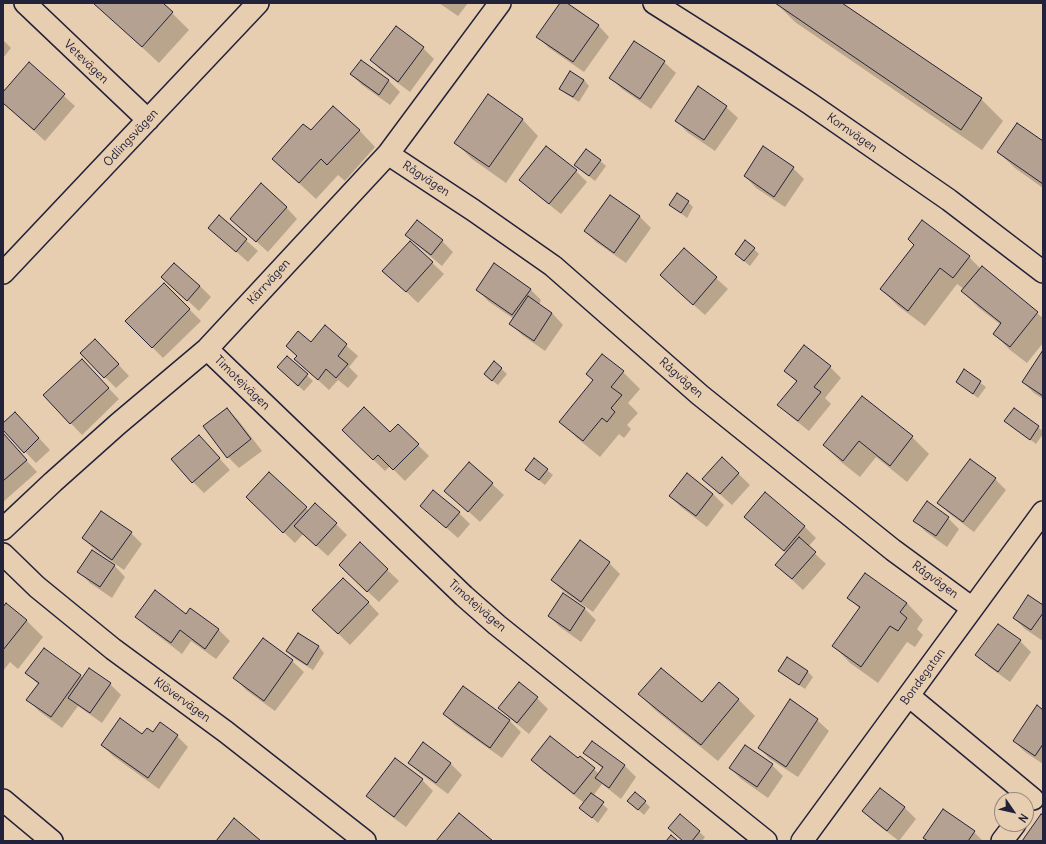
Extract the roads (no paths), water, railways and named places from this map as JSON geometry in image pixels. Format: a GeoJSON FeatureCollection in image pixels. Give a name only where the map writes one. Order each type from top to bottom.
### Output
{"type":"FeatureCollection","features":[{"type":"Feature","properties":{"kind":"street","name":"Vetevägen"},"geometry":{"type":"LineString","coordinates":[[25,3],[148,120]]}},
{"type":"Feature","properties":{"kind":"street","name":"Odlingsvägen"},"geometry":{"type":"LineString","coordinates":[[3,273],[258,3]]}},
{"type":"Feature","properties":{"kind":"street","name":"Kärrvägen"},"geometry":{"type":"LineString","coordinates":[[3,529],[118,424],[207,349],[388,154],[500,3]]}},
{"type":"Feature","properties":{"kind":"street","name":"Kornvägen"},"geometry":{"type":"LineString","coordinates":[[654,3],[809,103],[949,200],[1043,272]]}},
{"type":"Feature","properties":{"kind":"street","name":"Rågvägen"},"geometry":{"type":"LineString","coordinates":[[388,154],[473,210],[553,266],[700,395],[893,550],[972,608]]}},
{"type":"Feature","properties":{"kind":"street","name":"Timotejvägen"},"geometry":{"type":"LineString","coordinates":[[207,349],[464,596],[497,625],[766,841]]}},
{"type":"Feature","properties":{"kind":"street","name":"Bondegatan"},"geometry":{"type":"LineString","coordinates":[[802,841],[1043,512]]}},
{"type":"Feature","properties":{"kind":"street","name":"Klövervägen"},"geometry":{"type":"LineString","coordinates":[[3,554],[37,587],[113,649],[232,737],[365,841]]}},
{"type":"Feature","properties":{"kind":"street"},"geometry":{"type":"LineString","coordinates":[[909,696],[1027,792]]}},
{"type":"Feature","properties":{"kind":"street"},"geometry":{"type":"LineString","coordinates":[[3,800],[52,841]]}},
{"type":"Feature","properties":{"kind":"street"},"geometry":{"type":"LineString","coordinates":[[1002,841],[1009,832]]}}]}
